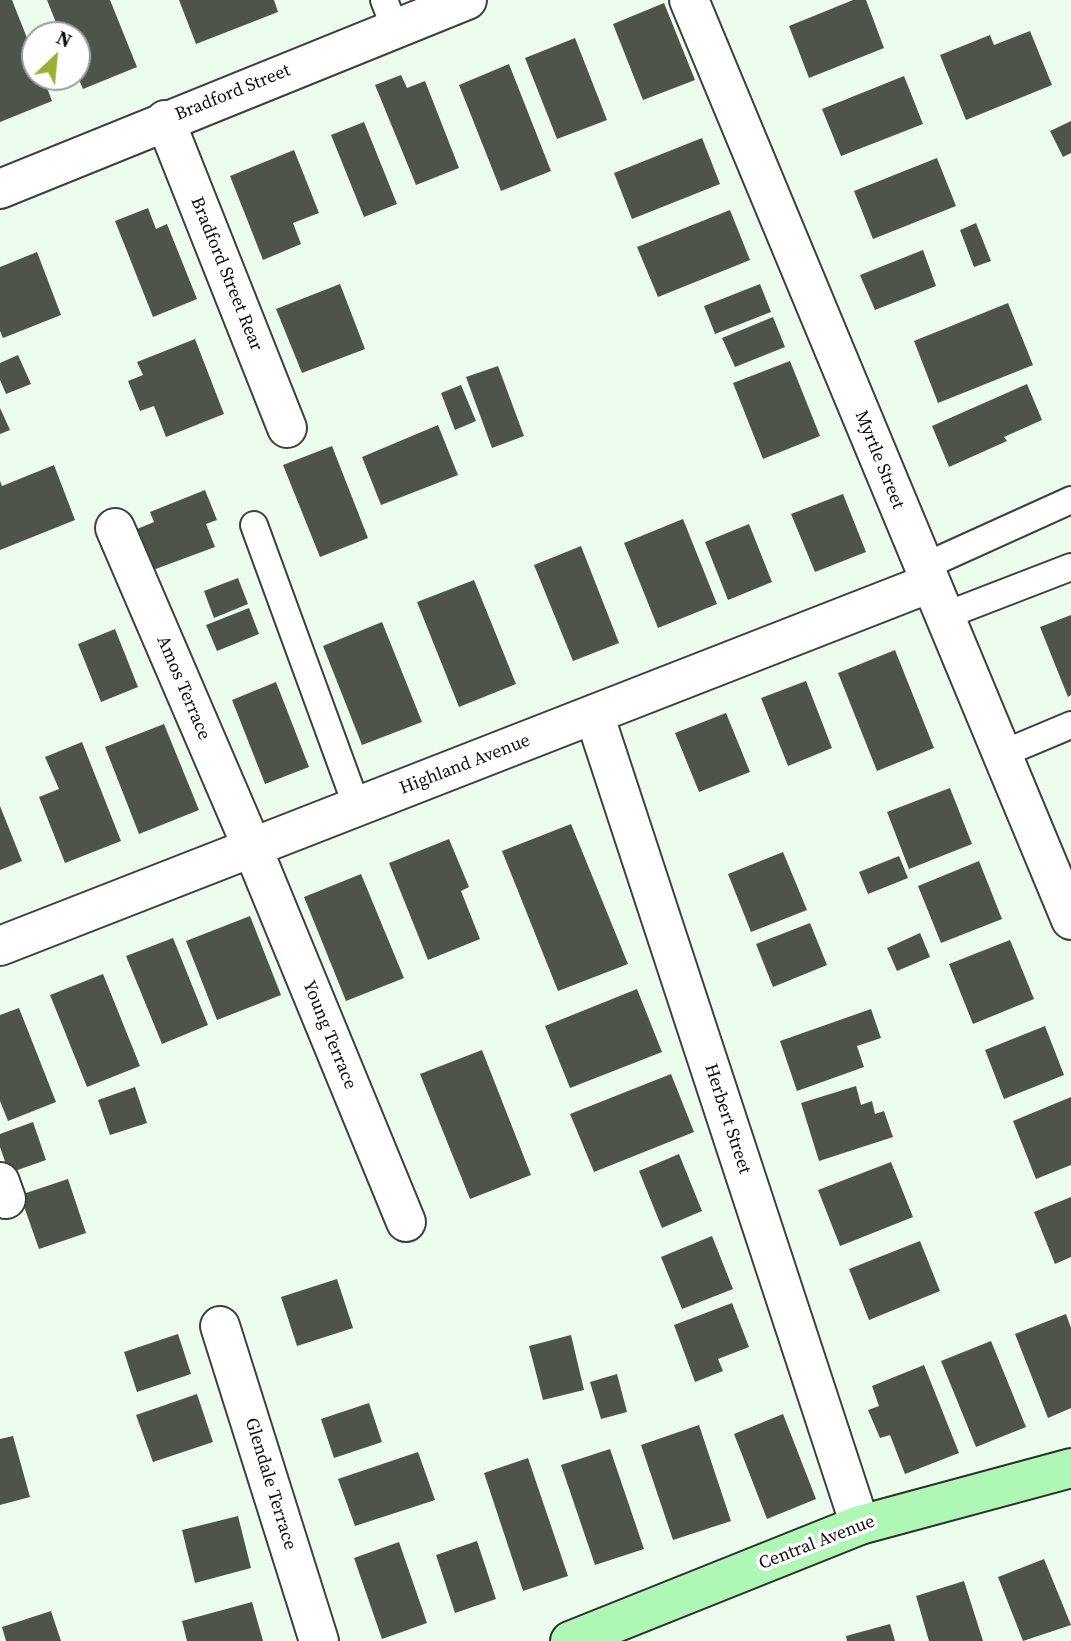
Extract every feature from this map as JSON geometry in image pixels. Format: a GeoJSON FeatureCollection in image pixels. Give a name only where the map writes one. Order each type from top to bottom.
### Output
{"type":"FeatureCollection","features":[{"type":"Feature","properties":{"kind":"street","name":"Bradford Street"},"geometry":{"type":"LineString","coordinates":[[0,188],[165,120],[390,14],[467,0]]}},
{"type":"Feature","properties":{"kind":"street","name":"Myrtle Street"},"geometry":{"type":"LineString","coordinates":[[689,0],[1071,920]]}},
{"type":"Feature","properties":{"kind":"street","name":"Bradford Street Rear"},"geometry":{"type":"LineString","coordinates":[[165,120],[287,428]]}},
{"type":"Feature","properties":{"kind":"street","name":"Amos Terrace"},"geometry":{"type":"LineString","coordinates":[[115,528],[252,847]]}},
{"type":"Feature","properties":{"kind":"street","name":"Highland Avenue"},"geometry":{"type":"LineString","coordinates":[[0,946],[594,714],[932,589]]}},
{"type":"Feature","properties":{"kind":"street","name":"Herbert Street"},"geometry":{"type":"LineString","coordinates":[[594,714],[860,1525]]}},
{"type":"Feature","properties":{"kind":"street","name":"Young Terrace"},"geometry":{"type":"LineString","coordinates":[[252,847],[406,1222]]}},
{"type":"Feature","properties":{"kind":"street","name":"Glendale Terrace"},"geometry":{"type":"LineString","coordinates":[[220,1326],[319,1641]]}},
{"type":"Feature","properties":{"kind":"street","name":"Central Avenue"},"geometry":{"type":"LineString","coordinates":[[570,1641],[860,1525],[1071,1468]]}},
{"type":"Feature","properties":{"kind":"lane"},"geometry":{"type":"LineString","coordinates":[[932,589],[1071,500]]}},
{"type":"Feature","properties":{"kind":"lane"},"geometry":{"type":"LineString","coordinates":[[254,525],[357,807]]}},
{"type":"Feature","properties":{"kind":"lane"},"geometry":{"type":"LineString","coordinates":[[932,589],[1071,567]]}},
{"type":"Feature","properties":{"kind":"lane"},"geometry":{"type":"LineString","coordinates":[[1002,754],[1071,725]]}},
{"type":"Feature","properties":{"kind":"building"},"geometry":{"type":"Polygon","coordinates":[[[0,0],[12,0],[21,23],[21,91],[48,91],[52,101],[0,122],[0,0]]]}},
{"type":"Feature","properties":{"kind":"building"},"geometry":{"type":"Polygon","coordinates":[[[47,0],[110,0],[137,67],[91,86],[91,21],[55,21],[47,0]]]}},
{"type":"Feature","properties":{"kind":"building"},"geometry":{"type":"Polygon","coordinates":[[[179,0],[274,0],[278,12],[196,44],[179,0]]]}},
{"type":"Feature","properties":{"kind":"building"},"geometry":{"type":"Polygon","coordinates":[[[853,0],[866,0],[884,48],[809,78],[789,26],[853,0]]]}},
{"type":"Feature","properties":{"kind":"building"},"geometry":{"type":"Polygon","coordinates":[[[664,3],[695,80],[643,100],[613,24],[664,3]]]}},
{"type":"Feature","properties":{"kind":"building"},"geometry":{"type":"Polygon","coordinates":[[[1030,31],[1052,85],[966,120],[940,55],[990,35],[994,45],[1030,31]]]}},
{"type":"Feature","properties":{"kind":"building"},"geometry":{"type":"Polygon","coordinates":[[[575,38],[607,120],[557,139],[525,58],[575,38]]]}},
{"type":"Feature","properties":{"kind":"building"},"geometry":{"type":"Polygon","coordinates":[[[509,64],[551,171],[501,191],[459,85],[509,64]]]}},
{"type":"Feature","properties":{"kind":"building"},"geometry":{"type":"Polygon","coordinates":[[[401,75],[407,88],[425,81],[459,168],[416,185],[375,85],[401,75]]]}},
{"type":"Feature","properties":{"kind":"building"},"geometry":{"type":"Polygon","coordinates":[[[904,76],[923,124],[841,156],[822,109],[904,76]]]}},
{"type":"Feature","properties":{"kind":"building"},"geometry":{"type":"Polygon","coordinates":[[[1071,121],[1071,153],[1063,157],[1050,131],[1071,121]]]}},
{"type":"Feature","properties":{"kind":"building"},"geometry":{"type":"Polygon","coordinates":[[[364,122],[397,204],[364,217],[331,135],[364,122]]]}},
{"type":"Feature","properties":{"kind":"building"},"geometry":{"type":"Polygon","coordinates":[[[702,138],[720,184],[632,219],[614,173],[702,138]]]}},
{"type":"Feature","properties":{"kind":"building"},"geometry":{"type":"Polygon","coordinates":[[[294,150],[319,213],[293,223],[301,244],[263,260],[230,176],[294,150]]]}},
{"type":"Feature","properties":{"kind":"building"},"geometry":{"type":"Polygon","coordinates":[[[937,158],[956,206],[873,239],[854,191],[937,158]]]}},
{"type":"Feature","properties":{"kind":"building"},"geometry":{"type":"Polygon","coordinates":[[[148,208],[156,229],[167,224],[197,299],[153,317],[115,221],[148,208]]]}},
{"type":"Feature","properties":{"kind":"building"},"geometry":{"type":"Polygon","coordinates":[[[730,210],[750,260],[658,297],[637,247],[730,210]]]}},
{"type":"Feature","properties":{"kind":"building"},"geometry":{"type":"Polygon","coordinates":[[[976,223],[991,261],[974,267],[960,230],[976,223]]]}},
{"type":"Feature","properties":{"kind":"building"},"geometry":{"type":"Polygon","coordinates":[[[923,250],[936,286],[875,310],[860,275],[923,250]]]}},
{"type":"Feature","properties":{"kind":"building"},"geometry":{"type":"Polygon","coordinates":[[[37,252],[61,315],[3,338],[0,331],[0,267],[37,252]]]}},
{"type":"Feature","properties":{"kind":"building"},"geometry":{"type":"Polygon","coordinates":[[[340,284],[365,349],[302,373],[276,309],[340,284]]]}},
{"type":"Feature","properties":{"kind":"building"},"geometry":{"type":"Polygon","coordinates":[[[760,284],[771,312],[715,334],[704,306],[760,284]]]}},
{"type":"Feature","properties":{"kind":"building"},"geometry":{"type":"Polygon","coordinates":[[[1008,303],[1033,365],[938,403],[914,341],[1008,303]]]}},
{"type":"Feature","properties":{"kind":"building"},"geometry":{"type":"Polygon","coordinates":[[[773,317],[785,347],[735,367],[722,338],[773,317]]]}},
{"type":"Feature","properties":{"kind":"building"},"geometry":{"type":"Polygon","coordinates":[[[195,339],[224,414],[166,437],[154,406],[140,411],[128,381],[143,375],[137,362],[195,339]]]}},
{"type":"Feature","properties":{"kind":"building"},"geometry":{"type":"Polygon","coordinates":[[[18,355],[31,384],[6,394],[0,380],[0,363],[18,355]]]}},
{"type":"Feature","properties":{"kind":"building"},"geometry":{"type":"Polygon","coordinates":[[[790,361],[820,436],[763,459],[733,383],[790,361]]]}},
{"type":"Feature","properties":{"kind":"building"},"geometry":{"type":"Polygon","coordinates":[[[498,366],[524,436],[492,448],[466,377],[498,366]]]}},
{"type":"Feature","properties":{"kind":"building"},"geometry":{"type":"Polygon","coordinates":[[[1027,384],[1042,420],[1004,437],[1007,441],[949,467],[932,426],[1027,384]]]}},
{"type":"Feature","properties":{"kind":"building"},"geometry":{"type":"Polygon","coordinates":[[[461,385],[476,421],[455,430],[441,393],[461,385]]]}},
{"type":"Feature","properties":{"kind":"building"},"geometry":{"type":"Polygon","coordinates":[[[0,408],[10,430],[0,434],[0,408]]]}},
{"type":"Feature","properties":{"kind":"building"},"geometry":{"type":"Polygon","coordinates":[[[438,425],[458,475],[381,505],[362,457],[438,425]]]}},
{"type":"Feature","properties":{"kind":"building"},"geometry":{"type":"Polygon","coordinates":[[[332,446],[368,538],[320,557],[283,465],[332,446]]]}},
{"type":"Feature","properties":{"kind":"building"},"geometry":{"type":"Polygon","coordinates":[[[54,465],[75,520],[0,550],[0,481],[2,486],[54,465]]]}},
{"type":"Feature","properties":{"kind":"building"},"geometry":{"type":"Polygon","coordinates":[[[205,490],[217,520],[206,524],[215,547],[153,570],[137,529],[154,522],[150,512],[205,490]]]}},
{"type":"Feature","properties":{"kind":"building"},"geometry":{"type":"Polygon","coordinates":[[[843,494],[866,552],[815,572],[791,514],[843,494]]]}},
{"type":"Feature","properties":{"kind":"building"},"geometry":{"type":"Polygon","coordinates":[[[683,519],[717,604],[658,628],[624,543],[683,519]]]}},
{"type":"Feature","properties":{"kind":"building"},"geometry":{"type":"Polygon","coordinates":[[[749,524],[772,582],[728,600],[705,542],[749,524]]]}},
{"type":"Feature","properties":{"kind":"building"},"geometry":{"type":"Polygon","coordinates":[[[581,546],[619,643],[573,661],[534,565],[581,546]]]}},
{"type":"Feature","properties":{"kind":"building"},"geometry":{"type":"Polygon","coordinates":[[[238,578],[248,604],[214,618],[204,591],[238,578]]]}},
{"type":"Feature","properties":{"kind":"building"},"geometry":{"type":"Polygon","coordinates":[[[474,580],[516,684],[459,707],[417,602],[474,580]]]}},
{"type":"Feature","properties":{"kind":"building"},"geometry":{"type":"Polygon","coordinates":[[[249,608],[259,634],[217,651],[206,625],[249,608]]]}},
{"type":"Feature","properties":{"kind":"building"},"geometry":{"type":"Polygon","coordinates":[[[1071,615],[1071,695],[1068,697],[1040,627],[1071,615]]]}},
{"type":"Feature","properties":{"kind":"building"},"geometry":{"type":"Polygon","coordinates":[[[382,622],[422,722],[362,745],[323,646],[382,622]]]}},
{"type":"Feature","properties":{"kind":"building"},"geometry":{"type":"Polygon","coordinates":[[[115,629],[138,687],[101,702],[78,644],[115,629]]]}},
{"type":"Feature","properties":{"kind":"building"},"geometry":{"type":"Polygon","coordinates":[[[895,650],[934,748],[877,771],[838,673],[895,650]]]}},
{"type":"Feature","properties":{"kind":"building"},"geometry":{"type":"Polygon","coordinates":[[[806,681],[832,748],[788,766],[761,698],[806,681]]]}},
{"type":"Feature","properties":{"kind":"building"},"geometry":{"type":"Polygon","coordinates":[[[276,682],[309,767],[265,784],[232,700],[276,682]]]}},
{"type":"Feature","properties":{"kind":"building"},"geometry":{"type":"Polygon","coordinates":[[[726,713],[750,772],[699,792],[675,733],[726,713]]]}},
{"type":"Feature","properties":{"kind":"building"},"geometry":{"type":"Polygon","coordinates":[[[164,724],[199,810],[139,834],[105,747],[164,724]]]}},
{"type":"Feature","properties":{"kind":"building"},"geometry":{"type":"Polygon","coordinates":[[[82,742],[121,841],[65,863],[39,797],[59,789],[45,757],[82,742]]]}},
{"type":"Feature","properties":{"kind":"building"},"geometry":{"type":"Polygon","coordinates":[[[950,788],[972,844],[909,869],[887,812],[950,788]]]}},
{"type":"Feature","properties":{"kind":"building"},"geometry":{"type":"Polygon","coordinates":[[[0,806],[22,861],[0,870],[0,806]]]}},
{"type":"Feature","properties":{"kind":"building"},"geometry":{"type":"Polygon","coordinates":[[[571,824],[628,964],[558,991],[502,851],[571,824]]]}},
{"type":"Feature","properties":{"kind":"building"},"geometry":{"type":"Polygon","coordinates":[[[449,839],[469,887],[461,891],[480,939],[428,960],[389,863],[449,839]]]}},
{"type":"Feature","properties":{"kind":"building"},"geometry":{"type":"Polygon","coordinates":[[[783,852],[807,910],[751,932],[728,874],[783,852]]]}},
{"type":"Feature","properties":{"kind":"building"},"geometry":{"type":"Polygon","coordinates":[[[899,856],[908,878],[868,894],[859,872],[899,856]]]}},
{"type":"Feature","properties":{"kind":"building"},"geometry":{"type":"Polygon","coordinates":[[[979,861],[1002,919],[941,943],[918,886],[979,861]]]}},
{"type":"Feature","properties":{"kind":"building"},"geometry":{"type":"Polygon","coordinates":[[[361,874],[404,978],[346,1001],[304,897],[361,874]]]}},
{"type":"Feature","properties":{"kind":"building"},"geometry":{"type":"Polygon","coordinates":[[[250,916],[281,995],[217,1020],[186,941],[250,916]]]}},
{"type":"Feature","properties":{"kind":"building"},"geometry":{"type":"Polygon","coordinates":[[[810,923],[827,965],[773,987],[756,944],[810,923]]]}},
{"type":"Feature","properties":{"kind":"building"},"geometry":{"type":"Polygon","coordinates":[[[920,933],[930,957],[897,971],[887,948],[920,933]]]}},
{"type":"Feature","properties":{"kind":"building"},"geometry":{"type":"Polygon","coordinates":[[[173,938],[208,1025],[162,1044],[126,956],[173,938]]]}},
{"type":"Feature","properties":{"kind":"building"},"geometry":{"type":"Polygon","coordinates":[[[1010,940],[1034,999],[973,1024],[949,964],[1010,940]]]}},
{"type":"Feature","properties":{"kind":"building"},"geometry":{"type":"Polygon","coordinates":[[[103,974],[140,1066],[87,1087],[50,995],[103,974]]]}},
{"type":"Feature","properties":{"kind":"building"},"geometry":{"type":"Polygon","coordinates":[[[637,989],[662,1052],[570,1088],[545,1026],[637,989]]]}},
{"type":"Feature","properties":{"kind":"building"},"geometry":{"type":"Polygon","coordinates":[[[19,1008],[56,1102],[8,1121],[0,1101],[0,1015],[19,1008]]]}},
{"type":"Feature","properties":{"kind":"building"},"geometry":{"type":"Polygon","coordinates":[[[871,1009],[881,1038],[857,1046],[864,1067],[797,1091],[780,1041],[871,1009]]]}},
{"type":"Feature","properties":{"kind":"building"},"geometry":{"type":"Polygon","coordinates":[[[1045,1026],[1064,1075],[1004,1099],[985,1050],[1045,1026]]]}},
{"type":"Feature","properties":{"kind":"building"},"geometry":{"type":"Polygon","coordinates":[[[482,1050],[531,1175],[470,1199],[420,1074],[482,1050]]]}},
{"type":"Feature","properties":{"kind":"building"},"geometry":{"type":"Polygon","coordinates":[[[671,1074],[694,1132],[594,1172],[570,1114],[671,1074]]]}},
{"type":"Feature","properties":{"kind":"building"},"geometry":{"type":"Polygon","coordinates":[[[856,1086],[861,1105],[872,1101],[875,1114],[884,1111],[893,1137],[819,1161],[801,1103],[856,1086]]]}},
{"type":"Feature","properties":{"kind":"building"},"geometry":{"type":"Polygon","coordinates":[[[135,1087],[147,1123],[110,1135],[98,1100],[135,1087]]]}},
{"type":"Feature","properties":{"kind":"building"},"geometry":{"type":"Polygon","coordinates":[[[1071,1097],[1071,1165],[1036,1179],[1013,1121],[1071,1097]]]}},
{"type":"Feature","properties":{"kind":"building"},"geometry":{"type":"Polygon","coordinates":[[[33,1122],[46,1160],[9,1173],[0,1147],[0,1134],[33,1122]]]}},
{"type":"Feature","properties":{"kind":"building"},"geometry":{"type":"Polygon","coordinates":[[[679,1154],[702,1211],[662,1228],[639,1171],[679,1154]]]}},
{"type":"Feature","properties":{"kind":"building"},"geometry":{"type":"Polygon","coordinates":[[[891,1162],[913,1217],[840,1246],[818,1190],[891,1162]]]}},
{"type":"Feature","properties":{"kind":"building"},"geometry":{"type":"Polygon","coordinates":[[[68,1179],[86,1233],[39,1249],[20,1195],[68,1179]]]}},
{"type":"Feature","properties":{"kind":"building"},"geometry":{"type":"Polygon","coordinates":[[[1071,1197],[1071,1257],[1055,1264],[1034,1212],[1071,1197]]]}},
{"type":"Feature","properties":{"kind":"building"},"geometry":{"type":"Polygon","coordinates":[[[712,1236],[733,1289],[682,1309],[661,1257],[712,1236]]]}},
{"type":"Feature","properties":{"kind":"building"},"geometry":{"type":"Polygon","coordinates":[[[920,1241],[940,1291],[869,1320],[849,1269],[920,1241]]]}},
{"type":"Feature","properties":{"kind":"building"},"geometry":{"type":"Polygon","coordinates":[[[337,1279],[353,1328],[297,1346],[281,1297],[337,1279]]]}},
{"type":"Feature","properties":{"kind":"building"},"geometry":{"type":"Polygon","coordinates":[[[732,1303],[749,1347],[718,1359],[723,1371],[695,1382],[674,1325],[732,1303]]]}},
{"type":"Feature","properties":{"kind":"building"},"geometry":{"type":"Polygon","coordinates":[[[1066,1314],[1071,1328],[1071,1408],[1048,1418],[1015,1334],[1066,1314]]]}},
{"type":"Feature","properties":{"kind":"building"},"geometry":{"type":"Polygon","coordinates":[[[178,1334],[191,1374],[137,1392],[124,1352],[178,1334]]]}},
{"type":"Feature","properties":{"kind":"building"},"geometry":{"type":"Polygon","coordinates":[[[571,1335],[584,1390],[543,1400],[529,1346],[571,1335]]]}},
{"type":"Feature","properties":{"kind":"building"},"geometry":{"type":"Polygon","coordinates":[[[991,1341],[1026,1427],[976,1447],[941,1361],[991,1341]]]}},
{"type":"Feature","properties":{"kind":"building"},"geometry":{"type":"Polygon","coordinates":[[[924,1365],[959,1453],[905,1474],[890,1435],[880,1438],[868,1410],[879,1406],[872,1386],[924,1365]]]}},
{"type":"Feature","properties":{"kind":"building"},"geometry":{"type":"Polygon","coordinates":[[[617,1374],[627,1412],[601,1419],[590,1382],[617,1374]]]}},
{"type":"Feature","properties":{"kind":"building"},"geometry":{"type":"Polygon","coordinates":[[[197,1394],[213,1442],[153,1462],[136,1415],[197,1394]]]}},
{"type":"Feature","properties":{"kind":"building"},"geometry":{"type":"Polygon","coordinates":[[[369,1403],[382,1442],[334,1458],[321,1419],[369,1403]]]}},
{"type":"Feature","properties":{"kind":"building"},"geometry":{"type":"Polygon","coordinates":[[[783,1414],[816,1499],[767,1519],[734,1434],[783,1414]]]}},
{"type":"Feature","properties":{"kind":"building"},"geometry":{"type":"Polygon","coordinates":[[[699,1425],[731,1521],[673,1540],[641,1445],[699,1425]]]}},
{"type":"Feature","properties":{"kind":"building"},"geometry":{"type":"Polygon","coordinates":[[[13,1436],[30,1497],[0,1505],[0,1439],[13,1436]]]}},
{"type":"Feature","properties":{"kind":"building"},"geometry":{"type":"Polygon","coordinates":[[[610,1449],[644,1549],[595,1565],[561,1465],[610,1449]]]}},
{"type":"Feature","properties":{"kind":"building"},"geometry":{"type":"Polygon","coordinates":[[[418,1452],[435,1500],[355,1526],[338,1479],[418,1452]]]}},
{"type":"Feature","properties":{"kind":"building"},"geometry":{"type":"Polygon","coordinates":[[[528,1458],[568,1576],[523,1591],[484,1473],[528,1458]]]}},
{"type":"Feature","properties":{"kind":"building"},"geometry":{"type":"Polygon","coordinates":[[[238,1516],[251,1568],[195,1583],[182,1530],[238,1516]]]}},
{"type":"Feature","properties":{"kind":"building"},"geometry":{"type":"Polygon","coordinates":[[[477,1541],[496,1599],[455,1613],[436,1555],[477,1541]]]}},
{"type":"Feature","properties":{"kind":"building"},"geometry":{"type":"Polygon","coordinates":[[[399,1542],[427,1623],[382,1639],[354,1558],[399,1542]]]}},
{"type":"Feature","properties":{"kind":"building"},"geometry":{"type":"Polygon","coordinates":[[[1044,1559],[1071,1625],[1023,1641],[998,1577],[1044,1559]]]}},
{"type":"Feature","properties":{"kind":"building"},"geometry":{"type":"Polygon","coordinates":[[[964,1581],[983,1641],[929,1641],[916,1596],[964,1581]]]}},
{"type":"Feature","properties":{"kind":"building"},"geometry":{"type":"Polygon","coordinates":[[[252,1602],[263,1641],[187,1641],[182,1621],[252,1602]]]}},
{"type":"Feature","properties":{"kind":"building"},"geometry":{"type":"Polygon","coordinates":[[[51,1611],[61,1641],[6,1641],[2,1627],[51,1611]]]}},
{"type":"Feature","properties":{"kind":"building"},"geometry":{"type":"Polygon","coordinates":[[[890,1624],[895,1641],[847,1641],[846,1636],[890,1624]]]}}]}
